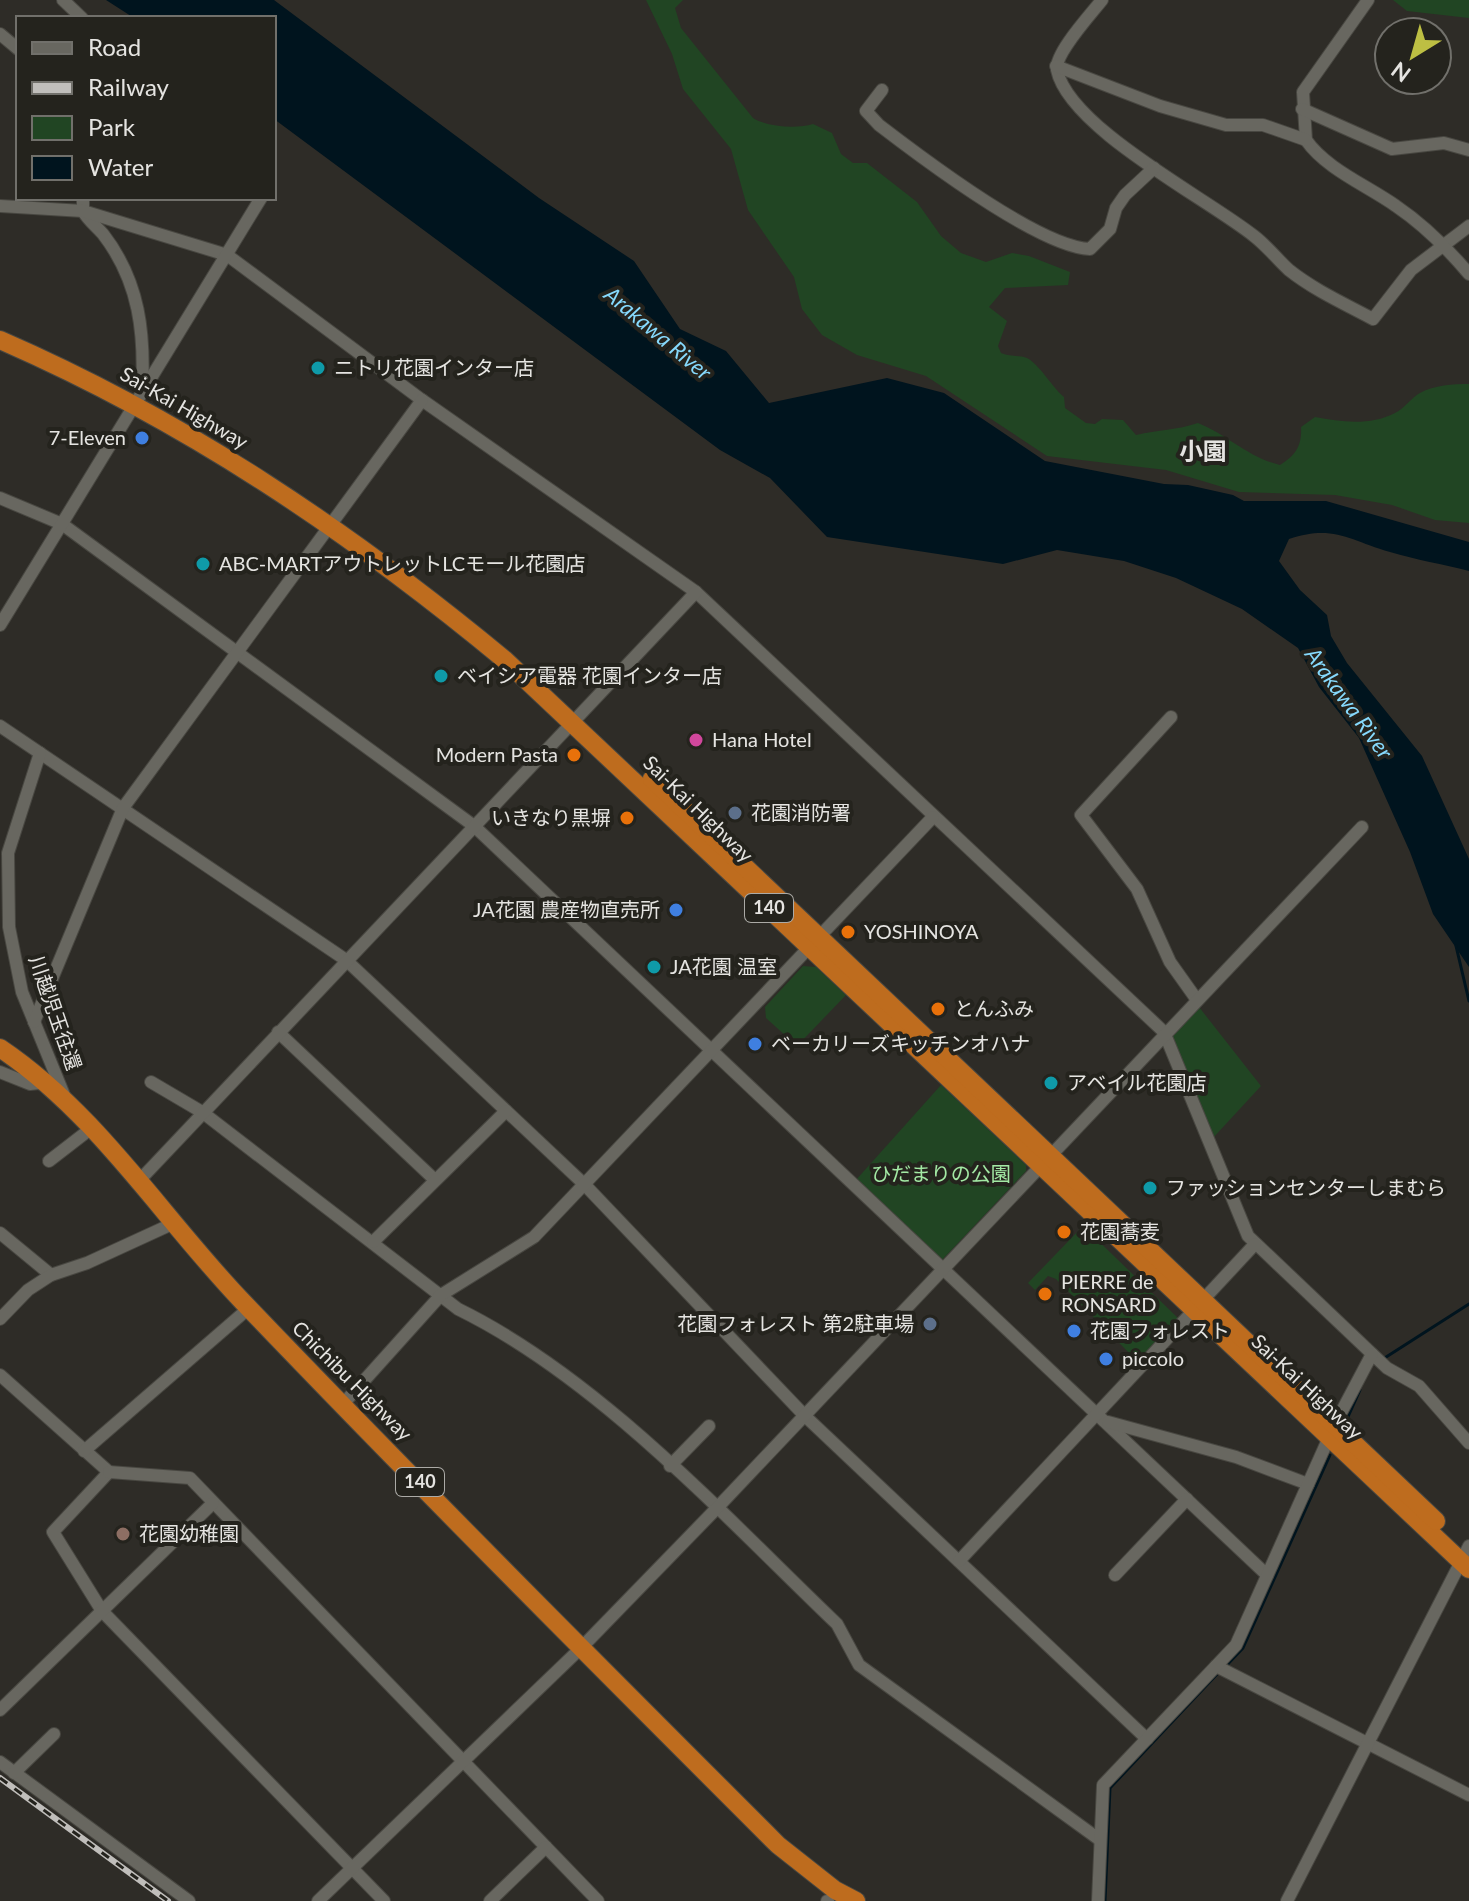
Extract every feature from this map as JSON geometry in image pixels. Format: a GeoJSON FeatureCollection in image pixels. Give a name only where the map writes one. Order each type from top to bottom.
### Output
{"type":"FeatureCollection","features":[{"type":"Feature","properties":{"kind":"highway","name":"Sai-Kai Highway"},"geometry":{"type":"LineString","coordinates":[[0,327],[139,400],[335,520],[577,717],[1467,1556]]}},
{"type":"Feature","properties":{"kind":"highway","name":"Sai-Kai Highway"},"geometry":{"type":"LineString","coordinates":[[0,340],[139,400]]}},
{"type":"Feature","properties":{"kind":"highway","name":"Chichibu Highway"},"geometry":{"type":"LineString","coordinates":[[0,1048],[65,1098],[93,1127],[172,1224],[249,1308],[778,1845],[827,1884],[856,1901]]}},
{"type":"Feature","properties":{"kind":"street"},"geometry":{"type":"LineString","coordinates":[[63,0],[80,16]]}},
{"type":"Feature","properties":{"kind":"street"},"geometry":{"type":"LineString","coordinates":[[1102,0],[1060,54],[1056,66],[1064,88],[1098,125],[1154,168],[1255,236],[1302,279],[1373,319],[1411,270],[1446,247],[1469,226]]}},
{"type":"Feature","properties":{"kind":"street"},"geometry":{"type":"LineString","coordinates":[[1306,140],[1303,92],[1368,0]]}},
{"type":"Feature","properties":{"kind":"street"},"geometry":{"type":"LineString","coordinates":[[0,34],[16,47]]}},
{"type":"Feature","properties":{"kind":"street"},"geometry":{"type":"LineString","coordinates":[[1056,66],[1160,106],[1226,125],[1263,125],[1306,140],[1322,157],[1399,208],[1446,247],[1469,274]]}},
{"type":"Feature","properties":{"kind":"street"},"geometry":{"type":"LineString","coordinates":[[882,90],[866,111],[879,125],[983,197],[1072,249],[1090,249],[1110,229],[1116,208],[1125,195],[1154,168]]}},
{"type":"Feature","properties":{"kind":"street"},"geometry":{"type":"LineString","coordinates":[[1302,109],[1392,149],[1444,143],[1469,150]]}},
{"type":"Feature","properties":{"kind":"street"},"geometry":{"type":"LineString","coordinates":[[0,625],[260,200]]}},
{"type":"Feature","properties":{"kind":"street"},"geometry":{"type":"LineString","coordinates":[[83,204],[103,234],[138,300],[142,329],[139,400]]}},
{"type":"Feature","properties":{"kind":"street"},"geometry":{"type":"LineString","coordinates":[[0,206],[83,204],[227,255],[422,400],[696,592],[1164,1032],[1248,1236],[1377,1359],[1419,1386],[1469,1443]]}},
{"type":"Feature","properties":{"kind":"street"},"geometry":{"type":"LineString","coordinates":[[34,1022],[123,808],[422,400]]}},
{"type":"Feature","properties":{"kind":"street"},"geometry":{"type":"LineString","coordinates":[[0,498],[62,524],[474,826],[1267,1575]]}},
{"type":"Feature","properties":{"kind":"street"},"geometry":{"type":"LineString","coordinates":[[137,1183],[696,592]]}},
{"type":"Feature","properties":{"kind":"street"},"geometry":{"type":"LineString","coordinates":[[1171,717],[1081,815],[1137,889],[1170,962],[1197,1000]]}},
{"type":"Feature","properties":{"kind":"street"},"geometry":{"type":"LineString","coordinates":[[0,726],[346,960],[585,1185],[805,1416],[1147,1739]]}},
{"type":"Feature","properties":{"kind":"street","name":"川越児玉往還"},"geometry":{"type":"LineString","coordinates":[[40,753],[8,853],[9,927],[14,960],[34,1022],[65,1098]]}},
{"type":"Feature","properties":{"kind":"street"},"geometry":{"type":"LineString","coordinates":[[343,1404],[441,1295],[534,1237],[933,817]]}},
{"type":"Feature","properties":{"kind":"street"},"geometry":{"type":"LineString","coordinates":[[318,1901],[582,1647],[944,1270],[1164,1032],[1362,827]]}},
{"type":"Feature","properties":{"kind":"street"},"geometry":{"type":"LineString","coordinates":[[278,1032],[435,1180]]}},
{"type":"Feature","properties":{"kind":"street"},"geometry":{"type":"LineString","coordinates":[[0,1072],[30,1084],[48,1082]]}},
{"type":"Feature","properties":{"kind":"street"},"geometry":{"type":"LineString","coordinates":[[151,1082],[202,1112],[458,1309],[502,1332],[586,1388],[837,1624],[859,1665],[1100,1840]]}},
{"type":"Feature","properties":{"kind":"street"},"geometry":{"type":"LineString","coordinates":[[373,1242],[506,1111]]}},
{"type":"Feature","properties":{"kind":"street"},"geometry":{"type":"LineString","coordinates":[[49,1161],[93,1127]]}},
{"type":"Feature","properties":{"kind":"street"},"geometry":{"type":"LineString","coordinates":[[0,1319],[28,1290],[51,1275],[87,1263],[172,1224]]}},
{"type":"Feature","properties":{"kind":"street"},"geometry":{"type":"LineString","coordinates":[[0,1233],[51,1275]]}},
{"type":"Feature","properties":{"kind":"street"},"geometry":{"type":"LineString","coordinates":[[959,1561],[1101,1417],[1255,1244]]}},
{"type":"Feature","properties":{"kind":"street"},"geometry":{"type":"LineString","coordinates":[[84,1451],[249,1308]]}},
{"type":"Feature","properties":{"kind":"street"},"geometry":{"type":"LineString","coordinates":[[1098,1901],[1103,1785],[1131,1763],[1147,1739],[1221,1669],[1236,1645],[1332,1431],[1377,1359]]}},
{"type":"Feature","properties":{"kind":"street"},"geometry":{"type":"LineString","coordinates":[[0,1375],[109,1472],[190,1478],[598,1901]]}},
{"type":"Feature","properties":{"kind":"street"},"geometry":{"type":"LineString","coordinates":[[1101,1417],[1223,1453],[1308,1484]]}},
{"type":"Feature","properties":{"kind":"street"},"geometry":{"type":"LineString","coordinates":[[670,1466],[709,1426]]}},
{"type":"Feature","properties":{"kind":"street"},"geometry":{"type":"LineString","coordinates":[[109,1472],[53,1532],[102,1611],[384,1901]]}},
{"type":"Feature","properties":{"kind":"street"},"geometry":{"type":"LineString","coordinates":[[1115,1575],[1187,1499]]}},
{"type":"Feature","properties":{"kind":"street"},"geometry":{"type":"LineString","coordinates":[[0,1710],[213,1503]]}},
{"type":"Feature","properties":{"kind":"street"},"geometry":{"type":"LineString","coordinates":[[1287,1901],[1467,1556]]}},
{"type":"Feature","properties":{"kind":"street"},"geometry":{"type":"LineString","coordinates":[[1221,1669],[1469,1795]]}},
{"type":"Feature","properties":{"kind":"street"},"geometry":{"type":"LineString","coordinates":[[14,1773],[54,1734]]}},
{"type":"Feature","properties":{"kind":"street"},"geometry":{"type":"LineString","coordinates":[[0,1762],[189,1901]]}},
{"type":"Feature","properties":{"kind":"street"},"geometry":{"type":"LineString","coordinates":[[490,1901],[546,1847]]}},
{"type":"Feature","properties":{"kind":"green space"},"geometry":{"type":"Polygon","coordinates":[[[646,0],[683,0],[675,8],[681,28],[753,118],[782,126],[813,124],[832,133],[841,154],[853,163],[867,163],[917,202],[941,236],[961,253],[986,262],[1012,253],[1029,256],[1070,272],[1068,285],[1005,288],[989,307],[1007,321],[998,346],[1001,353],[1032,361],[1064,397],[1065,408],[1086,423],[1095,424],[1102,419],[1123,420],[1136,435],[1198,423],[1258,457],[1280,465],[1297,449],[1301,427],[1315,417],[1345,421],[1376,420],[1399,411],[1425,390],[1469,384],[1469,523],[1435,520],[1392,505],[1335,495],[1239,492],[1166,470],[1047,456],[926,376],[857,355],[822,335],[802,309],[794,277],[748,210],[731,149],[683,89],[672,54],[646,0]]]}},
{"type":"Feature","properties":{"kind":"green space"},"geometry":{"type":"Polygon","coordinates":[[[1393,0],[1469,0],[1469,18],[1407,11],[1393,0]]]}},
{"type":"Feature","properties":{"kind":"green space"},"geometry":{"type":"Polygon","coordinates":[[[803,966],[816,967],[846,995],[797,1046],[766,1018],[765,1007],[803,966]]]}},
{"type":"Feature","properties":{"kind":"green space"},"geometry":{"type":"Polygon","coordinates":[[[1199,1007],[1261,1086],[1212,1139],[1170,1038],[1199,1007]]]}},
{"type":"Feature","properties":{"kind":"green space","name":"ひだまりの公園"},"geometry":{"type":"Polygon","coordinates":[[[941,1085],[1026,1165],[1026,1171],[942,1260],[855,1181],[941,1085]]]}},
{"type":"Feature","properties":{"kind":"green space"},"geometry":{"type":"Polygon","coordinates":[[[1083,1226],[1179,1319],[1138,1362],[1056,1279],[1048,1276],[1035,1290],[1028,1283],[1083,1226]]]}},
{"type":"Feature","properties":{"kind":"water","name":"Arakawa River"},"geometry":{"type":"Polygon","coordinates":[[[106,0],[274,0],[539,198],[634,261],[680,329],[726,351],[769,403],[887,378],[944,393],[1045,461],[1164,484],[1188,485],[1233,495],[1244,501],[1326,501],[1469,542],[1469,571],[1400,555],[1329,533],[1289,539],[1279,561],[1300,590],[1327,615],[1331,636],[1347,663],[1422,756],[1469,859],[1469,967],[1433,914],[1410,852],[1359,738],[1319,687],[1298,648],[1242,609],[1176,578],[1124,561],[1057,550],[1003,564],[827,537],[770,478],[720,450],[276,120],[276,16],[131,16],[106,0]]]}},
{"type":"Feature","properties":{"kind":"waterway"},"geometry":{"type":"LineString","coordinates":[[1456,946],[1469,1001]]}},
{"type":"Feature","properties":{"kind":"waterway"},"geometry":{"type":"LineString","coordinates":[[1383,1359],[1469,1304]]}},
{"type":"Feature","properties":{"kind":"waterway"},"geometry":{"type":"LineString","coordinates":[[1347,1419],[1360,1390]]}},
{"type":"Feature","properties":{"kind":"waterway"},"geometry":{"type":"LineString","coordinates":[[1225,1667],[1243,1648],[1330,1455]]}},
{"type":"Feature","properties":{"kind":"waterway"},"geometry":{"type":"LineString","coordinates":[[1105,1901],[1110,1788],[1219,1672]]}},
{"type":"Feature","properties":{"kind":"railway"},"geometry":{"type":"LineString","coordinates":[[0,1778],[168,1901]]}},
{"type":"Feature","properties":{"kind":"place","name":"ニトリ花園インター店"},"geometry":{"type":"Point","coordinates":[318,368]}},
{"type":"Feature","properties":{"kind":"place","name":"7-Eleven"},"geometry":{"type":"Point","coordinates":[142,438]}},
{"type":"Feature","properties":{"kind":"place","name":"ABC-MARTアウトレットLCモール花園店"},"geometry":{"type":"Point","coordinates":[203,564]}},
{"type":"Feature","properties":{"kind":"place","name":"ベイシア電器 花園インター店"},"geometry":{"type":"Point","coordinates":[441,676]}},
{"type":"Feature","properties":{"kind":"place","name":"Hana Hotel"},"geometry":{"type":"Point","coordinates":[696,740]}},
{"type":"Feature","properties":{"kind":"place","name":"Modern Pasta"},"geometry":{"type":"Point","coordinates":[574,755]}},
{"type":"Feature","properties":{"kind":"place","name":"花園消防署"},"geometry":{"type":"Point","coordinates":[735,813]}},
{"type":"Feature","properties":{"kind":"place","name":"いきなり黒塀"},"geometry":{"type":"Point","coordinates":[627,818]}},
{"type":"Feature","properties":{"kind":"place","name":"JA花園 農産物直売所"},"geometry":{"type":"Point","coordinates":[676,910]}},
{"type":"Feature","properties":{"kind":"place","name":"YOSHINOYA"},"geometry":{"type":"Point","coordinates":[848,932]}},
{"type":"Feature","properties":{"kind":"place","name":"JA花園 温室"},"geometry":{"type":"Point","coordinates":[654,967]}},
{"type":"Feature","properties":{"kind":"place","name":"とんふみ"},"geometry":{"type":"Point","coordinates":[938,1009]}},
{"type":"Feature","properties":{"kind":"place","name":"ベーカリーズキッチンオハナ"},"geometry":{"type":"Point","coordinates":[755,1044]}},
{"type":"Feature","properties":{"kind":"place","name":"アベイル花園店"},"geometry":{"type":"Point","coordinates":[1051,1083]}},
{"type":"Feature","properties":{"kind":"place","name":"ファッションセンターしまむら"},"geometry":{"type":"Point","coordinates":[1150,1188]}},
{"type":"Feature","properties":{"kind":"place","name":"花園蕎麦"},"geometry":{"type":"Point","coordinates":[1064,1232]}},
{"type":"Feature","properties":{"kind":"place","name":"PIERRE de RONSARD"},"geometry":{"type":"Point","coordinates":[1045,1294]}},
{"type":"Feature","properties":{"kind":"place","name":"花園フォレスト 第2駐車場"},"geometry":{"type":"Point","coordinates":[930,1324]}},
{"type":"Feature","properties":{"kind":"place","name":"花園フォレスト"},"geometry":{"type":"Point","coordinates":[1074,1331]}},
{"type":"Feature","properties":{"kind":"place","name":"piccolo"},"geometry":{"type":"Point","coordinates":[1106,1359]}},
{"type":"Feature","properties":{"kind":"place","name":"花園幼稚園"},"geometry":{"type":"Point","coordinates":[123,1534]}},
{"type":"Feature","properties":{"kind":"district","name":"小園"},"geometry":{"type":"Point","coordinates":[1203,452]}}]}
